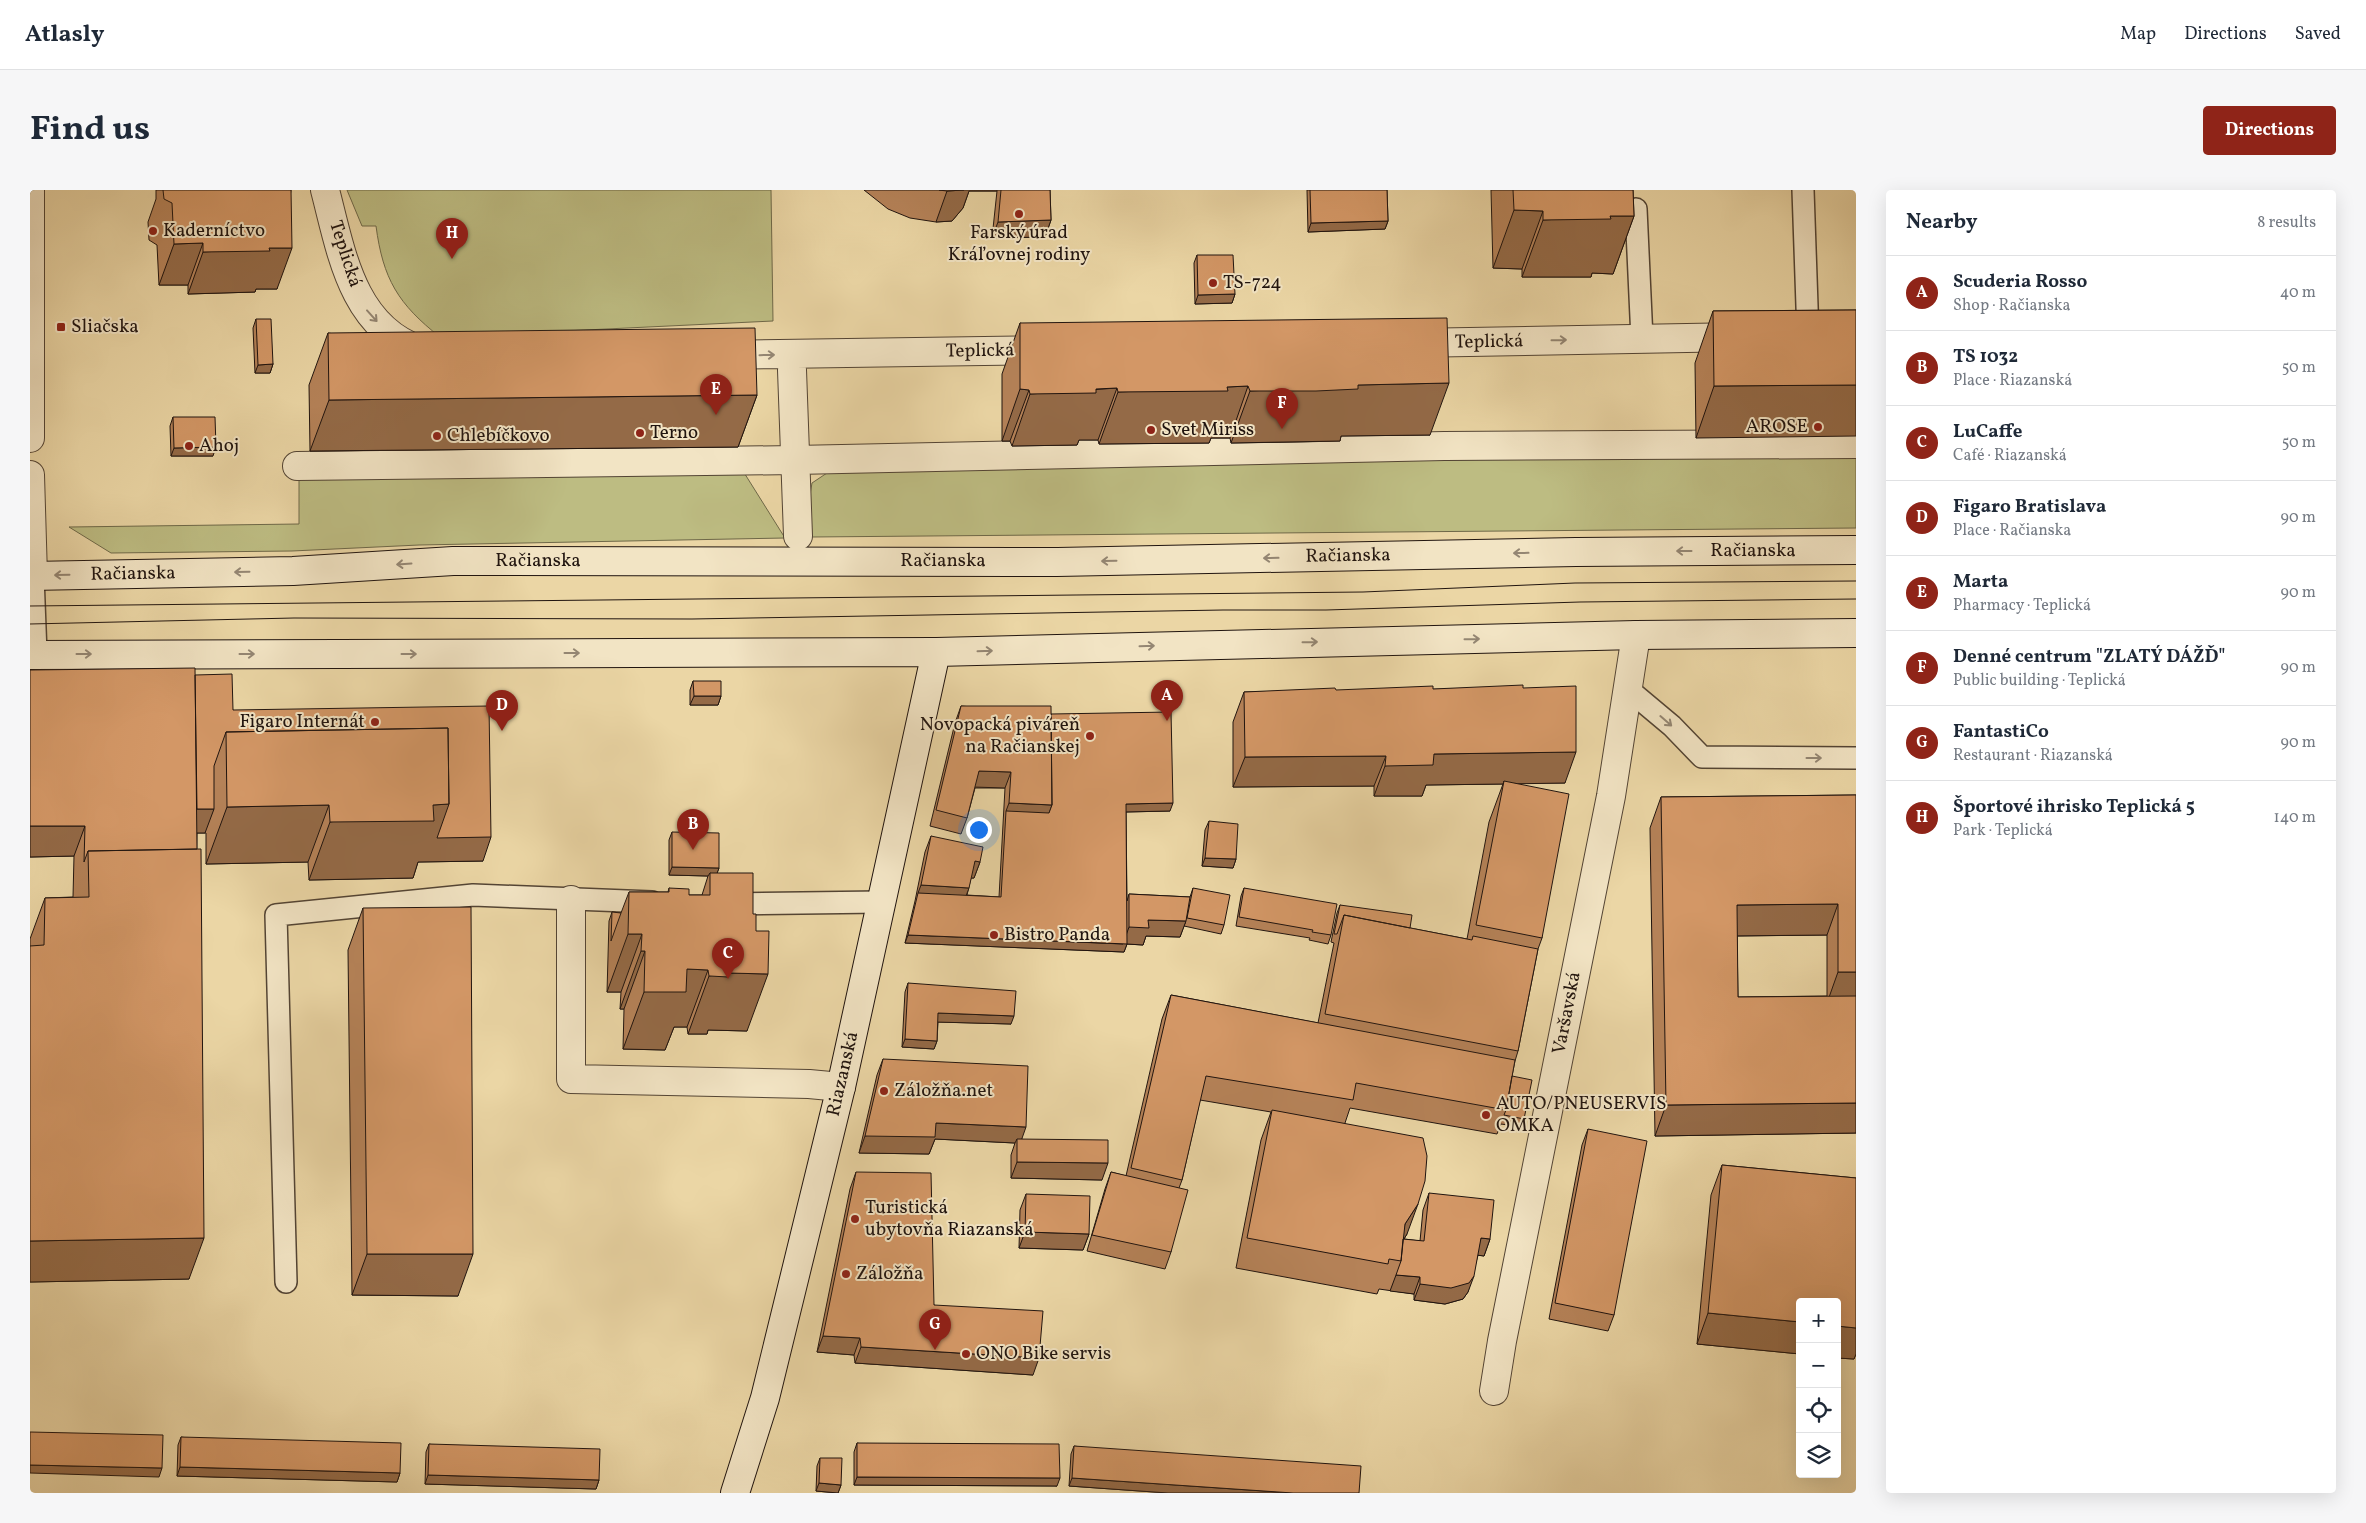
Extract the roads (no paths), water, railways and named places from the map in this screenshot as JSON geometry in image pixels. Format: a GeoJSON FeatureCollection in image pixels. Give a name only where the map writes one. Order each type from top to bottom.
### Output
{"type":"FeatureCollection","features":[{"type":"Feature","properties":{"kind":"street"},"geometry":{"type":"LineString","coordinates":[[30,190],[30,438]]}},
{"type":"Feature","properties":{"kind":"street","name":"Teplická"},"geometry":{"type":"LineString","coordinates":[[325,190],[349,278],[370,316],[403,344],[441,356]]}},
{"type":"Feature","properties":{"kind":"street","name":"Teplická"},"geometry":{"type":"LineString","coordinates":[[1384,344],[1837,335]]}},
{"type":"Feature","properties":{"kind":"street","name":"Teplická"},"geometry":{"type":"LineString","coordinates":[[696,356],[1076,350]]}},
{"type":"Feature","properties":{"kind":"street"},"geometry":{"type":"LineString","coordinates":[[792,370],[798,536]]}},
{"type":"Feature","properties":{"kind":"street"},"geometry":{"type":"LineString","coordinates":[[297,466],[795,460],[1444,446],[1856,444]]}},
{"type":"Feature","properties":{"kind":"street"},"geometry":{"type":"LineString","coordinates":[[30,475],[31,576]]}},
{"type":"Feature","properties":{"kind":"street","name":"Račianska"},"geometry":{"type":"LineString","coordinates":[[31,576],[293,571],[453,561],[1057,562],[1576,552],[1856,550]]}},
{"type":"Feature","properties":{"kind":"street"},"geometry":{"type":"LineString","coordinates":[[33,654],[936,652],[1636,635],[1856,633]]}},
{"type":"Feature","properties":{"kind":"street","name":"Varšavská"},"geometry":{"type":"LineString","coordinates":[[1494,1391],[1611,796],[1629,690],[1636,635]]}},
{"type":"Feature","properties":{"kind":"street","name":"Riazanská"},"geometry":{"type":"LineString","coordinates":[[735,1493],[765,1398],[840,1087],[936,652]]}},
{"type":"Feature","properties":{"kind":"street"},"geometry":{"type":"LineString","coordinates":[[570,900],[571,1079],[809,1084],[840,1087]]}},
{"type":"Feature","properties":{"kind":"lane"},"geometry":{"type":"LineString","coordinates":[[1803,190],[1808,335]]}},
{"type":"Feature","properties":{"kind":"lane"},"geometry":{"type":"LineString","coordinates":[[1636,209],[1642,339]]}},
{"type":"Feature","properties":{"kind":"lane"},"geometry":{"type":"LineString","coordinates":[[31,576],[33,654]]}},
{"type":"Feature","properties":{"kind":"lane"},"geometry":{"type":"LineString","coordinates":[[1629,690],[1672,726],[1702,758],[1856,758]]}},
{"type":"Feature","properties":{"kind":"lane"},"geometry":{"type":"LineString","coordinates":[[286,1282],[276,915],[473,895],[674,903]]}},
{"type":"Feature","properties":{"kind":"lane"},"geometry":{"type":"LineString","coordinates":[[703,904],[881,902]]}},
{"type":"Feature","properties":{"kind":"tram line"},"geometry":{"type":"LineString","coordinates":[[30,606],[1363,592],[1575,583],[1856,581]]}},
{"type":"Feature","properties":{"kind":"tram line"},"geometry":{"type":"LineString","coordinates":[[30,624],[294,618],[692,619],[1326,610],[1580,602],[1856,599]]}},
{"type":"Feature","properties":{"kind":"place","name":"Farský úrad Kráľovnej rodiny"},"geometry":{"type":"Point","coordinates":[1019,214]}},
{"type":"Feature","properties":{"kind":"place","name":"Kaderníctvo"},"geometry":{"type":"Point","coordinates":[153,231]}},
{"type":"Feature","properties":{"kind":"place","name":"Športové ihrisko Teplická 5"},"geometry":{"type":"Point","coordinates":[452,259]}},
{"type":"Feature","properties":{"kind":"place","name":"TS-724"},"geometry":{"type":"Point","coordinates":[1213,283]}},
{"type":"Feature","properties":{"kind":"place","name":"Sliačska"},"geometry":{"type":"Point","coordinates":[61,327]}},
{"type":"Feature","properties":{"kind":"place","name":"Marta"},"geometry":{"type":"Point","coordinates":[716,415]}},
{"type":"Feature","properties":{"kind":"place","name":"AROSE"},"geometry":{"type":"Point","coordinates":[1818,427]}},
{"type":"Feature","properties":{"kind":"place","name":"Denné centrum \"ZLATÝ DÁŽĎ\""},"geometry":{"type":"Point","coordinates":[1282,429]}},
{"type":"Feature","properties":{"kind":"place","name":"Svet Miriss"},"geometry":{"type":"Point","coordinates":[1151,430]}},
{"type":"Feature","properties":{"kind":"place","name":"Terno"},"geometry":{"type":"Point","coordinates":[640,433]}},
{"type":"Feature","properties":{"kind":"place","name":"Chlebíčkovo"},"geometry":{"type":"Point","coordinates":[437,436]}},
{"type":"Feature","properties":{"kind":"place","name":"Ahoj"},"geometry":{"type":"Point","coordinates":[189,446]}},
{"type":"Feature","properties":{"kind":"place","name":"Scuderia Rosso"},"geometry":{"type":"Point","coordinates":[1167,721]}},
{"type":"Feature","properties":{"kind":"place","name":"Figaro Internát"},"geometry":{"type":"Point","coordinates":[375,722]}},
{"type":"Feature","properties":{"kind":"place","name":"Figaro Bratislava"},"geometry":{"type":"Point","coordinates":[502,731]}},
{"type":"Feature","properties":{"kind":"place","name":"Novopacká piváreň na Račianskej"},"geometry":{"type":"Point","coordinates":[1090,736]}},
{"type":"Feature","properties":{"kind":"place","name":"TS 1032"},"geometry":{"type":"Point","coordinates":[693,850]}},
{"type":"Feature","properties":{"kind":"place","name":"Bistro Panda"},"geometry":{"type":"Point","coordinates":[994,935]}},
{"type":"Feature","properties":{"kind":"place","name":"LuCaffe"},"geometry":{"type":"Point","coordinates":[728,979]}},
{"type":"Feature","properties":{"kind":"place","name":"Záložňa.net"},"geometry":{"type":"Point","coordinates":[884,1091]}},
{"type":"Feature","properties":{"kind":"place","name":"AUTO/PNEUSERVIS OMKA"},"geometry":{"type":"Point","coordinates":[1486,1115]}},
{"type":"Feature","properties":{"kind":"place","name":"Turistická ubytovňa Riazanská"},"geometry":{"type":"Point","coordinates":[855,1219]}},
{"type":"Feature","properties":{"kind":"place","name":"Záložňa"},"geometry":{"type":"Point","coordinates":[846,1274]}},
{"type":"Feature","properties":{"kind":"place","name":"FantastiCo"},"geometry":{"type":"Point","coordinates":[935,1350]}},
{"type":"Feature","properties":{"kind":"place","name":"ONO Bike servis"},"geometry":{"type":"Point","coordinates":[966,1354]}}]}
